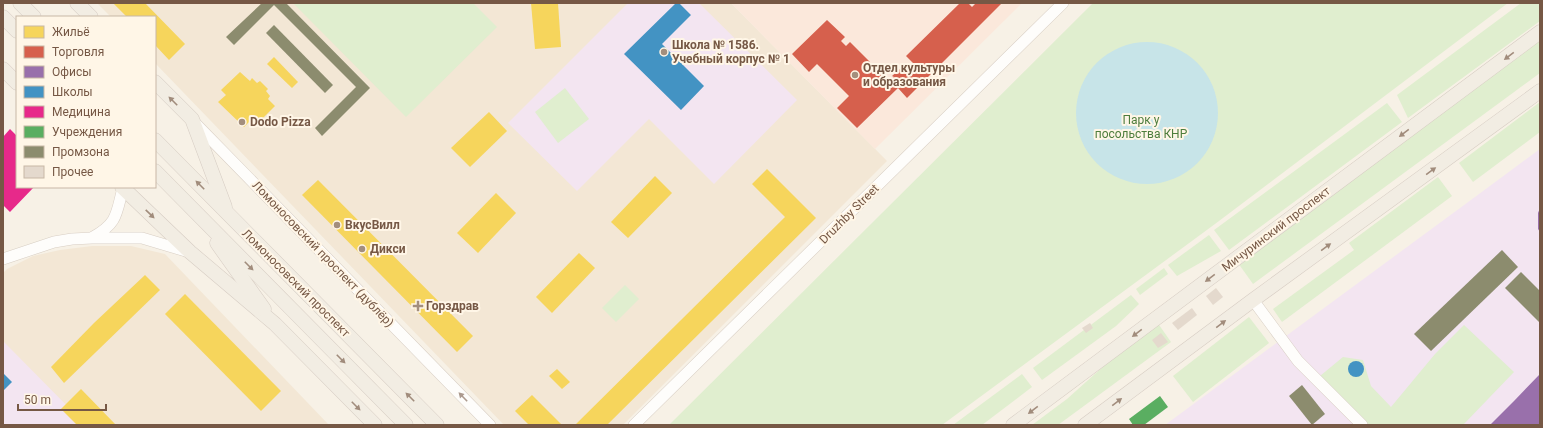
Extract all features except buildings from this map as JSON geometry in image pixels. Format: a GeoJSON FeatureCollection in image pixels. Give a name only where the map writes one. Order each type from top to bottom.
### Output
{"type":"FeatureCollection","features":[{"type":"Feature","properties":{"kind":"main road"},"geometry":{"type":"LineString","coordinates":[[20,3],[33,16]]}},
{"type":"Feature","properties":{"kind":"main road"},"geometry":{"type":"LineString","coordinates":[[77,3],[90,16]]}},
{"type":"Feature","properties":{"kind":"main road"},"geometry":{"type":"LineString","coordinates":[[3,17],[16,30]]}},
{"type":"Feature","properties":{"kind":"main road","name":"Мичуринский проспект"},"geometry":{"type":"LineString","coordinates":[[1013,425],[1540,32]]}},
{"type":"Feature","properties":{"kind":"main road"},"geometry":{"type":"LineString","coordinates":[[3,69],[16,82]]}},
{"type":"Feature","properties":{"kind":"main road","name":"Ломоносовский проспект (дублёр)"},"geometry":{"type":"LineString","coordinates":[[156,83],[192,119]]}},
{"type":"Feature","properties":{"kind":"main road"},"geometry":{"type":"LineString","coordinates":[[1085,425],[1253,300],[1540,91]]}},
{"type":"Feature","properties":{"kind":"main road"},"geometry":{"type":"LineString","coordinates":[[192,119],[227,213]]}},
{"type":"Feature","properties":{"kind":"main road","name":"Ломоносовский проспект"},"geometry":{"type":"LineString","coordinates":[[156,141],[437,425]]}},
{"type":"Feature","properties":{"kind":"main road","name":"Ломоносовский проспект"},"geometry":{"type":"LineString","coordinates":[[156,172],[406,425]]}},
{"type":"Feature","properties":{"kind":"main road"},"geometry":{"type":"LineString","coordinates":[[123,188],[190,252],[275,324],[375,425]]}},
{"type":"Feature","properties":{"kind":"main road"},"geometry":{"type":"LineString","coordinates":[[192,209],[275,324]]}},
{"type":"Feature","properties":{"kind":"street","name":"Druzhby Street"},"geometry":{"type":"LineString","coordinates":[[634,425],[1063,3]]}},
{"type":"Feature","properties":{"kind":"street","name":"Ломоносовский проспект (дублёр)"},"geometry":{"type":"LineString","coordinates":[[192,119],[490,425]]}},
{"type":"Feature","properties":{"kind":"street"},"geometry":{"type":"LineString","coordinates":[[92,238],[109,227],[114,220],[123,188]]}},
{"type":"Feature","properties":{"kind":"street"},"geometry":{"type":"LineString","coordinates":[[3,259],[54,242],[92,238],[142,238],[190,252]]}},
{"type":"Feature","properties":{"kind":"street"},"geometry":{"type":"LineString","coordinates":[[1253,300],[1298,361],[1362,425]]}},
{"type":"Feature","properties":{"kind":"shaded area"},"geometry":{"type":"Polygon","coordinates":[[[97,3],[731,3],[887,161],[623,425],[504,425],[156,64],[156,16],[110,16],[97,3]]]}},
{"type":"Feature","properties":{"kind":"shaded area","name":"Школа № 1586. Учебный корпус № 1"},"geometry":{"type":"Polygon","coordinates":[[[628,3],[699,3],[797,100],[714,184],[649,119],[577,191],[508,123],[628,3]]]}},
{"type":"Feature","properties":{"kind":"shaded area"},"geometry":{"type":"Polygon","coordinates":[[[731,3],[1022,3],[875,149],[731,3]]]}},
{"type":"Feature","properties":{"kind":"shaded area"},"geometry":{"type":"Polygon","coordinates":[[[1540,149],[1540,425],[1165,425],[1475,197],[1540,149]]]}},
{"type":"Feature","properties":{"kind":"shaded area"},"geometry":{"type":"Polygon","coordinates":[[[92,246],[131,246],[165,254],[329,425],[3,425],[3,273],[7,269],[33,256],[60,250],[92,246]]]}},
{"type":"Feature","properties":{"kind":"shaded area"},"geometry":{"type":"Polygon","coordinates":[[[3,341],[86,425],[3,425],[3,341]]]}},
{"type":"Feature","properties":{"kind":"green space"},"geometry":{"type":"Polygon","coordinates":[[[293,3],[473,3],[497,27],[406,117],[293,3]]]}},
{"type":"Feature","properties":{"kind":"green space","name":"Парк у посольства КНР"},"geometry":{"type":"Polygon","coordinates":[[[1093,3],[1508,3],[1215,224],[942,425],[669,425],[1093,3]]]}},
{"type":"Feature","properties":{"kind":"green space"},"geometry":{"type":"Polygon","coordinates":[[[1521,3],[1540,3],[1540,21],[1408,118],[1397,95],[1521,3]]]}},
{"type":"Feature","properties":{"kind":"green space"},"geometry":{"type":"Polygon","coordinates":[[[1540,39],[1540,73],[1253,284],[1238,263],[1540,39]]]}},
{"type":"Feature","properties":{"kind":"green space"},"geometry":{"type":"Polygon","coordinates":[[[565,88],[589,119],[558,143],[535,112],[565,88]]]}},
{"type":"Feature","properties":{"kind":"green space"},"geometry":{"type":"Polygon","coordinates":[[[1540,102],[1540,132],[1473,182],[1459,163],[1540,102]]]}},
{"type":"Feature","properties":{"kind":"green space"},"geometry":{"type":"Polygon","coordinates":[[[1387,103],[1402,122],[1229,250],[1214,230],[1387,103]]]}},
{"type":"Feature","properties":{"kind":"green space"},"geometry":{"type":"Polygon","coordinates":[[[1438,177],[1452,196],[1282,322],[1273,309],[1354,250],[1349,243],[1438,177]]]}},
{"type":"Feature","properties":{"kind":"green space"},"geometry":{"type":"Polygon","coordinates":[[[1209,235],[1221,251],[1177,276],[1168,265],[1209,235]]]}},
{"type":"Feature","properties":{"kind":"green space"},"geometry":{"type":"Polygon","coordinates":[[[1164,268],[1168,274],[1140,295],[1136,289],[1164,268]]]}},
{"type":"Feature","properties":{"kind":"green space"},"geometry":{"type":"Polygon","coordinates":[[[625,285],[639,299],[616,322],[602,308],[625,285]]]}},
{"type":"Feature","properties":{"kind":"green space"},"geometry":{"type":"Polygon","coordinates":[[[1131,295],[1139,304],[1116,326],[1042,380],[1033,368],[1131,295]]]}},
{"type":"Feature","properties":{"kind":"green space"},"geometry":{"type":"Polygon","coordinates":[[[1249,317],[1269,343],[1193,402],[1173,376],[1249,317]]]}},
{"type":"Feature","properties":{"kind":"green space"},"geometry":{"type":"Polygon","coordinates":[[[1157,322],[1171,342],[1058,425],[1032,425],[1067,399],[1125,347],[1157,322]]]}},
{"type":"Feature","properties":{"kind":"green space"},"geometry":{"type":"Polygon","coordinates":[[[1464,325],[1514,372],[1463,425],[1369,425],[1320,376],[1343,357],[1363,360],[1371,386],[1391,407],[1435,354],[1464,325]]]}},
{"type":"Feature","properties":{"kind":"green space"},"geometry":{"type":"Polygon","coordinates":[[[1022,374],[1032,387],[982,425],[953,425],[1022,374]]]}},
{"type":"Feature","properties":{"kind":"water"},"geometry":{"type":"Polygon","coordinates":[[[1147,42],[1167,45],[1174,48],[1192,58],[1202,68],[1215,93],[1218,113],[1215,133],[1212,140],[1202,158],[1192,168],[1167,181],[1147,184],[1127,181],[1120,178],[1102,168],[1092,158],[1079,133],[1076,113],[1079,93],[1082,86],[1092,68],[1102,58],[1127,45],[1147,42]]]}},
{"type":"Feature","properties":{"kind":"place","name":"Школа № 1586. Учебный корпус № 1"},"geometry":{"type":"Point","coordinates":[664,52]}},
{"type":"Feature","properties":{"kind":"place","name":"Отдел культуры и образования"},"geometry":{"type":"Point","coordinates":[855,75]}},
{"type":"Feature","properties":{"kind":"place","name":"Dodo Pizza"},"geometry":{"type":"Point","coordinates":[242,122]}},
{"type":"Feature","properties":{"kind":"place","name":"ВкусВилл"},"geometry":{"type":"Point","coordinates":[337,225]}},
{"type":"Feature","properties":{"kind":"place","name":"Дикси"},"geometry":{"type":"Point","coordinates":[362,249]}},
{"type":"Feature","properties":{"kind":"place","name":"Горздрав"},"geometry":{"type":"Point","coordinates":[418,306]}}]}
